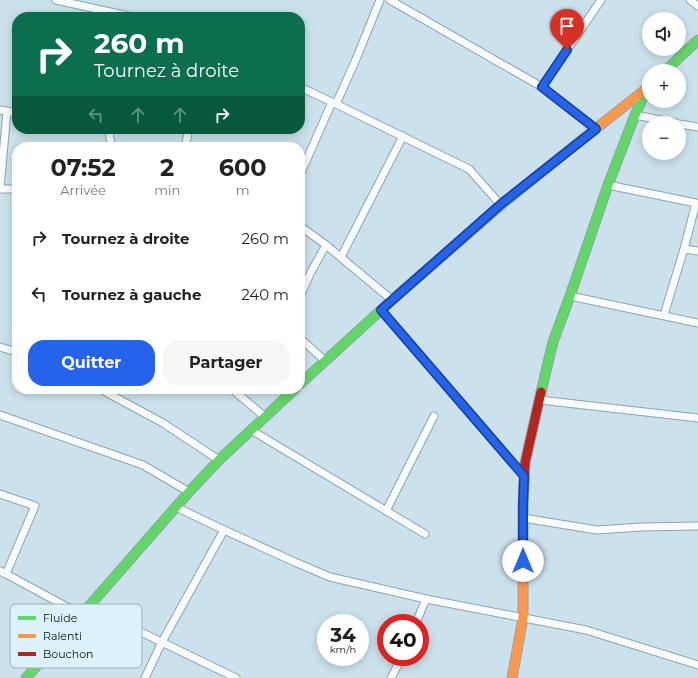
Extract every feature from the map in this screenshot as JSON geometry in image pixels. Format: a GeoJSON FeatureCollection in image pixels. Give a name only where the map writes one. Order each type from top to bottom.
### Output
{"type":"FeatureCollection","features":[{"type":"Feature","properties":{"kind":"street"},"geometry":{"type":"LineString","coordinates":[[56,0],[110,12]]}},
{"type":"Feature","properties":{"kind":"street"},"geometry":{"type":"LineString","coordinates":[[305,164],[357,57],[380,0]]}},
{"type":"Feature","properties":{"kind":"street"},"geometry":{"type":"LineString","coordinates":[[390,0],[542,87],[596,129]]}},
{"type":"Feature","properties":{"kind":"street"},"geometry":{"type":"LineString","coordinates":[[542,87],[601,0]]}},
{"type":"Feature","properties":{"kind":"street"},"geometry":{"type":"LineString","coordinates":[[690,0],[698,6]]}},
{"type":"Feature","properties":{"kind":"street"},"geometry":{"type":"LineString","coordinates":[[672,64],[698,40]]}},
{"type":"Feature","properties":{"kind":"street"},"geometry":{"type":"LineString","coordinates":[[305,89],[469,168],[501,204]]}},
{"type":"Feature","properties":{"kind":"street"},"geometry":{"type":"LineString","coordinates":[[305,379],[501,204],[642,91]]}},
{"type":"Feature","properties":{"kind":"street"},"geometry":{"type":"LineString","coordinates":[[512,678],[522,618],[525,463],[553,342],[608,186],[642,99]]}},
{"type":"Feature","properties":{"kind":"street"},"geometry":{"type":"LineString","coordinates":[[3,111],[0,189],[12,189]]}},
{"type":"Feature","properties":{"kind":"street"},"geometry":{"type":"LineString","coordinates":[[635,115],[642,116]]}},
{"type":"Feature","properties":{"kind":"street"},"geometry":{"type":"LineString","coordinates":[[686,125],[698,128]]}},
{"type":"Feature","properties":{"kind":"street"},"geometry":{"type":"LineString","coordinates":[[341,257],[403,136]]}},
{"type":"Feature","properties":{"kind":"street"},"geometry":{"type":"LineString","coordinates":[[608,186],[696,203],[664,315]]}},
{"type":"Feature","properties":{"kind":"street"},"geometry":{"type":"LineString","coordinates":[[305,230],[341,257],[392,300]]}},
{"type":"Feature","properties":{"kind":"street"},"geometry":{"type":"LineString","coordinates":[[305,285],[326,245]]}},
{"type":"Feature","properties":{"kind":"street"},"geometry":{"type":"LineString","coordinates":[[684,249],[698,251]]}},
{"type":"Feature","properties":{"kind":"street"},"geometry":{"type":"LineString","coordinates":[[570,296],[698,323]]}},
{"type":"Feature","properties":{"kind":"street"},"geometry":{"type":"LineString","coordinates":[[381,310],[524,476]]}},
{"type":"Feature","properties":{"kind":"street"},"geometry":{"type":"LineString","coordinates":[[305,342],[325,360]]}},
{"type":"Feature","properties":{"kind":"street"},"geometry":{"type":"LineString","coordinates":[[0,347],[12,351]]}},
{"type":"Feature","properties":{"kind":"street"},"geometry":{"type":"LineString","coordinates":[[109,394],[163,424],[219,460]]}},
{"type":"Feature","properties":{"kind":"street"},"geometry":{"type":"LineString","coordinates":[[238,394],[265,417]]}},
{"type":"Feature","properties":{"kind":"street"},"geometry":{"type":"LineString","coordinates":[[92,604],[189,492],[219,460],[290,394]]}},
{"type":"Feature","properties":{"kind":"street"},"geometry":{"type":"LineString","coordinates":[[540,400],[698,418]]}},
{"type":"Feature","properties":{"kind":"street"},"geometry":{"type":"LineString","coordinates":[[0,415],[143,466],[189,492]]}},
{"type":"Feature","properties":{"kind":"street"},"geometry":{"type":"LineString","coordinates":[[386,511],[434,416]]}},
{"type":"Feature","properties":{"kind":"street"},"geometry":{"type":"LineString","coordinates":[[251,430],[425,534]]}},
{"type":"Feature","properties":{"kind":"street"},"geometry":{"type":"LineString","coordinates":[[0,494],[35,506],[3,572],[62,604]]}},
{"type":"Feature","properties":{"kind":"street"},"geometry":{"type":"LineString","coordinates":[[176,507],[330,577],[426,599],[586,630],[698,665]]}},
{"type":"Feature","properties":{"kind":"street"},"geometry":{"type":"LineString","coordinates":[[523,518],[597,530],[641,527],[698,526]]}},
{"type":"Feature","properties":{"kind":"street"},"geometry":{"type":"LineString","coordinates":[[145,678],[162,642],[224,530]]}},
{"type":"Feature","properties":{"kind":"street"},"geometry":{"type":"LineString","coordinates":[[420,614],[426,599]]}},
{"type":"Feature","properties":{"kind":"street"},"geometry":{"type":"LineString","coordinates":[[142,632],[236,678]]}},
{"type":"Feature","properties":{"kind":"street"},"geometry":{"type":"LineString","coordinates":[[391,678],[397,666]]}},
{"type":"Feature","properties":{"kind":"street"},"geometry":{"type":"LineString","coordinates":[[26,678],[35,668]]}},
{"type":"Feature","properties":{"kind":"traffic: fast"},"geometry":{"type":"LineString","coordinates":[[672,64],[698,40]]}},
{"type":"Feature","properties":{"kind":"traffic: fast"},"geometry":{"type":"LineString","coordinates":[[541,392],[553,342],[608,185],[642,100]]}},
{"type":"Feature","properties":{"kind":"traffic: fast"},"geometry":{"type":"LineString","coordinates":[[305,379],[392,300],[501,205],[579,142]]}},
{"type":"Feature","properties":{"kind":"traffic: fast"},"geometry":{"type":"LineString","coordinates":[[91,604],[219,460],[290,394]]}},
{"type":"Feature","properties":{"kind":"traffic: fast"},"geometry":{"type":"LineString","coordinates":[[26,678],[35,668]]}},
{"type":"Feature","properties":{"kind":"traffic: slow"},"geometry":{"type":"LineString","coordinates":[[579,142],[642,92]]}},
{"type":"Feature","properties":{"kind":"traffic: slow"},"geometry":{"type":"LineString","coordinates":[[512,678],[523,618],[523,549]]}},
{"type":"Feature","properties":{"kind":"traffic: jam"},"geometry":{"type":"LineString","coordinates":[[523,549],[525,463],[541,392]]}},
{"type":"Feature","properties":{"kind":"route"},"geometry":{"type":"LineString","coordinates":[[523,561],[524,476],[381,310],[501,204],[596,129],[542,87],[567,50]]}}]}
